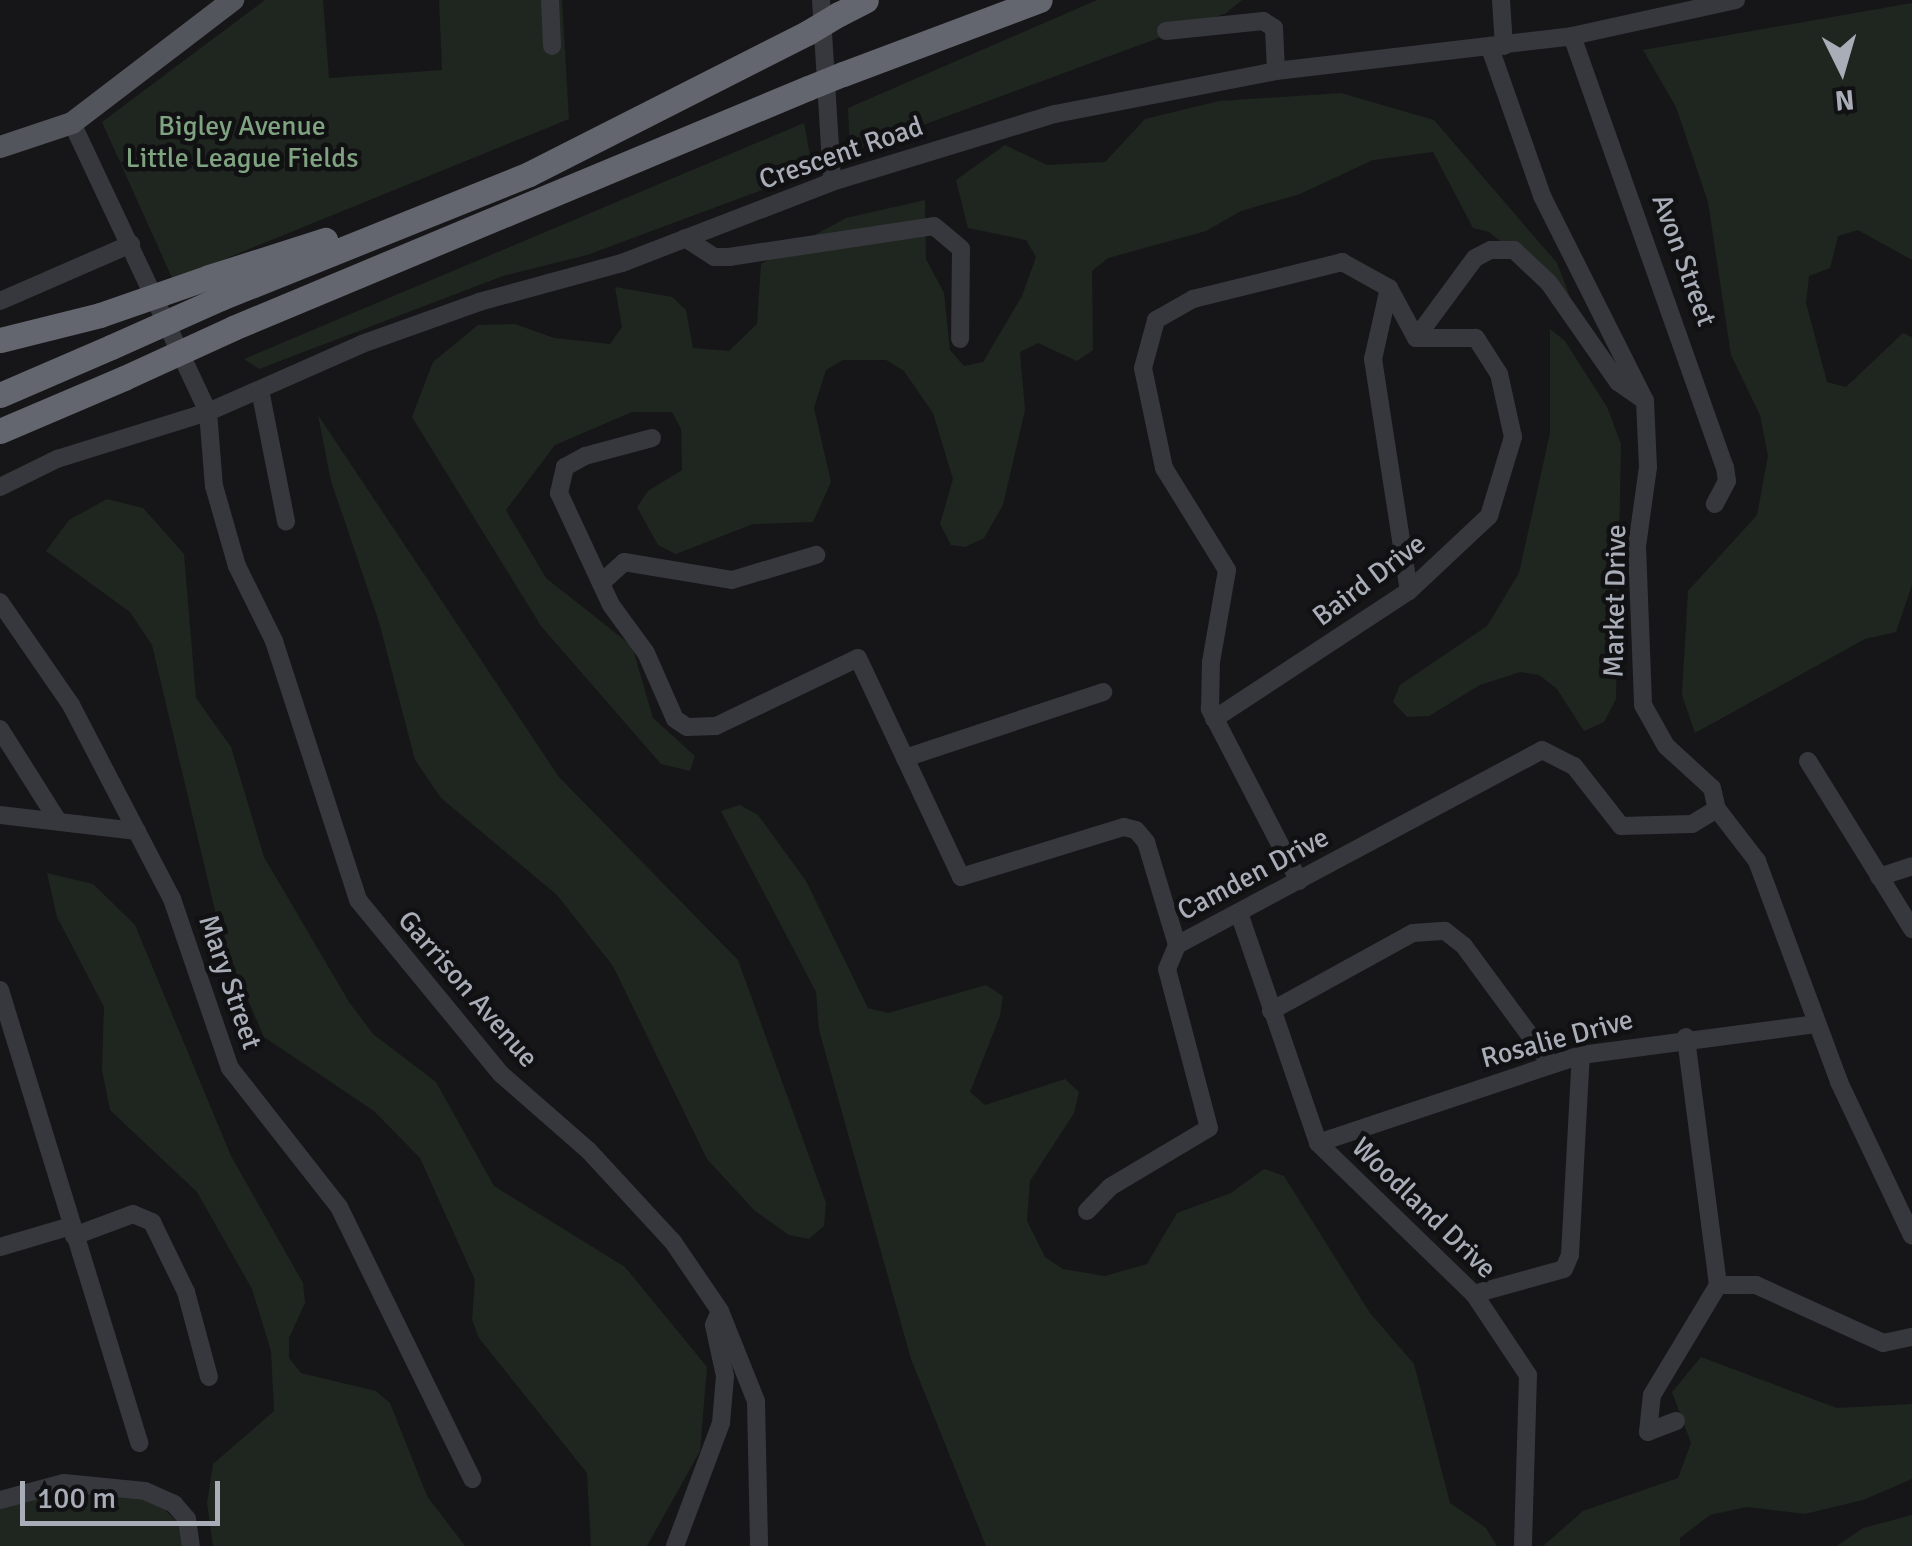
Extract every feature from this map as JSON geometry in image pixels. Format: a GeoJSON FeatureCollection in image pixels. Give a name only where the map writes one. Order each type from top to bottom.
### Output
{"type":"FeatureCollection","features":[{"type":"Feature","properties":{"kind":"highway"},"geometry":{"type":"LineString","coordinates":[[0,340],[215,288],[530,174],[808,32],[830,7],[866,0]]}},
{"type":"Feature","properties":{"kind":"highway"},"geometry":{"type":"LineString","coordinates":[[874,61],[992,0]]}},
{"type":"Feature","properties":{"kind":"highway"},"geometry":{"type":"LineString","coordinates":[[0,431],[234,328],[808,88],[1040,0]]}},
{"type":"Feature","properties":{"kind":"highway"},"geometry":{"type":"LineString","coordinates":[[0,395],[111,347],[215,288]]}},
{"type":"Feature","properties":{"kind":"highway"},"geometry":{"type":"LineString","coordinates":[[0,450],[78,398]]}},
{"type":"Feature","properties":{"kind":"main road"},"geometry":{"type":"LineString","coordinates":[[0,147],[72,123],[234,0]]}},
{"type":"Feature","properties":{"kind":"street"},"geometry":{"type":"LineString","coordinates":[[550,0],[552,46]]}},
{"type":"Feature","properties":{"kind":"street","name":"Market Drive"},"geometry":{"type":"LineString","coordinates":[[1500,0],[1497,47],[1542,196],[1645,401],[1648,467],[1637,546],[1643,705],[1666,746],[1712,788],[1716,809],[1758,860],[1817,1024],[1912,1236]]}},
{"type":"Feature","properties":{"kind":"street","name":"Crescent Road"},"geometry":{"type":"LineString","coordinates":[[0,487],[57,459],[208,412],[362,344],[685,238],[832,182],[1054,114],[1276,71],[1572,36],[1736,0]]}},
{"type":"Feature","properties":{"kind":"street"},"geometry":{"type":"LineString","coordinates":[[830,7],[832,182]]}},
{"type":"Feature","properties":{"kind":"street"},"geometry":{"type":"LineString","coordinates":[[1166,31],[1263,21],[1274,28],[1276,71]]}},
{"type":"Feature","properties":{"kind":"street","name":"Avon Street"},"geometry":{"type":"LineString","coordinates":[[1572,36],[1725,468],[1727,481],[1715,504]]}},
{"type":"Feature","properties":{"kind":"street","name":"Garrison Avenue"},"geometry":{"type":"LineString","coordinates":[[72,123],[208,412],[214,486],[237,566],[274,641],[358,900],[501,1074],[589,1151],[673,1242],[720,1310],[756,1400],[759,1546]]}},
{"type":"Feature","properties":{"kind":"street"},"geometry":{"type":"LineString","coordinates":[[685,238],[714,257],[729,257],[934,226],[961,248],[960,338]]}},
{"type":"Feature","properties":{"kind":"street"},"geometry":{"type":"LineString","coordinates":[[0,301],[131,244]]}},
{"type":"Feature","properties":{"kind":"street"},"geometry":{"type":"LineString","coordinates":[[1300,882],[1214,720],[1208,686],[1227,570],[1164,468],[1143,368],[1145,345],[1156,320],[1193,300],[1342,262],[1389,288],[1416,338],[1476,258],[1492,250],[1514,250],[1549,283],[1618,382],[1645,401]]}},
{"type":"Feature","properties":{"kind":"street"},"geometry":{"type":"LineString","coordinates":[[1389,288],[1373,359],[1409,591]]}},
{"type":"Feature","properties":{"kind":"street","name":"Baird Drive"},"geometry":{"type":"LineString","coordinates":[[1214,720],[1409,591],[1489,516],[1513,436],[1499,374],[1476,338],[1416,338]]}},
{"type":"Feature","properties":{"kind":"street"},"geometry":{"type":"LineString","coordinates":[[260,390],[286,521]]}},
{"type":"Feature","properties":{"kind":"street","name":"Camden Drive"},"geometry":{"type":"LineString","coordinates":[[652,438],[585,456],[566,468],[559,493],[601,583],[646,653],[663,702],[686,727],[716,726],[858,658],[961,877],[1124,827],[1136,830],[1146,842],[1177,945],[1542,750],[1574,766],[1620,826],[1692,824],[1716,809]]}},
{"type":"Feature","properties":{"kind":"street"},"geometry":{"type":"LineString","coordinates":[[601,583],[624,562],[732,580],[816,554]]}},
{"type":"Feature","properties":{"kind":"street","name":"Mary Street"},"geometry":{"type":"LineString","coordinates":[[0,602],[71,705],[172,900],[215,1040],[230,1068],[339,1208],[472,1479]]}},
{"type":"Feature","properties":{"kind":"street"},"geometry":{"type":"LineString","coordinates":[[905,758],[1103,692]]}},
{"type":"Feature","properties":{"kind":"street"},"geometry":{"type":"LineString","coordinates":[[0,729],[58,820]]}},
{"type":"Feature","properties":{"kind":"street"},"geometry":{"type":"LineString","coordinates":[[1808,761],[1912,929]]}},
{"type":"Feature","properties":{"kind":"street"},"geometry":{"type":"LineString","coordinates":[[0,815],[137,831]]}},
{"type":"Feature","properties":{"kind":"street"},"geometry":{"type":"LineString","coordinates":[[1879,876],[1912,866]]}},
{"type":"Feature","properties":{"kind":"street","name":"Woodland Drive"},"geometry":{"type":"LineString","coordinates":[[1238,913],[1318,1143],[1474,1294],[1528,1375],[1523,1546]]}},
{"type":"Feature","properties":{"kind":"street"},"geometry":{"type":"LineString","coordinates":[[1271,1011],[1428,928],[1444,931],[1464,946],[1551,1064]]}},
{"type":"Feature","properties":{"kind":"street"},"geometry":{"type":"LineString","coordinates":[[1088,1211],[1110,1186],[1209,1128],[1167,970],[1177,945]]}},
{"type":"Feature","properties":{"kind":"street"},"geometry":{"type":"LineString","coordinates":[[0,990],[14,1022],[71,1232],[138,1442]]}},
{"type":"Feature","properties":{"kind":"street","name":"Rosalie Drive"},"geometry":{"type":"LineString","coordinates":[[1318,1143],[1581,1056],[1686,1037],[1817,1024]]}},
{"type":"Feature","properties":{"kind":"street"},"geometry":{"type":"LineString","coordinates":[[1676,1420],[1648,1432],[1652,1395],[1718,1285],[1686,1037]]}},
{"type":"Feature","properties":{"kind":"street"},"geometry":{"type":"LineString","coordinates":[[1474,1294],[1564,1269],[1570,1256],[1581,1056]]}},
{"type":"Feature","properties":{"kind":"street"},"geometry":{"type":"LineString","coordinates":[[0,1247],[133,1214],[152,1222],[186,1292],[208,1377]]}},
{"type":"Feature","properties":{"kind":"street"},"geometry":{"type":"LineString","coordinates":[[1718,1285],[1756,1285],[1883,1343],[1912,1336]]}},
{"type":"Feature","properties":{"kind":"street"},"geometry":{"type":"LineString","coordinates":[[675,1546],[721,1423],[725,1376],[714,1325],[720,1310]]}},
{"type":"Feature","properties":{"kind":"street"},"geometry":{"type":"LineString","coordinates":[[0,1500],[64,1483],[144,1490],[174,1504],[186,1519],[191,1546]]}},
{"type":"Feature","properties":{"kind":"green space","name":"Bigley Avenue Little League Fields"},"geometry":{"type":"Polygon","coordinates":[[[265,0],[323,0],[329,78],[442,70],[439,0],[562,0],[569,119],[173,280],[102,122],[265,0]]]}},
{"type":"Feature","properties":{"kind":"green space"},"geometry":{"type":"Polygon","coordinates":[[[1097,0],[1242,0],[1226,13],[850,152],[848,108],[1097,0]]]}},
{"type":"Feature","properties":{"kind":"green space"},"geometry":{"type":"Polygon","coordinates":[[[1912,3],[1912,260],[1858,230],[1838,236],[1830,268],[1809,276],[1806,303],[1827,382],[1846,387],[1903,333],[1912,337],[1912,585],[1896,632],[1865,639],[1695,733],[1682,695],[1688,591],[1757,515],[1768,456],[1760,415],[1731,355],[1708,202],[1676,107],[1643,50],[1912,3]]]}},
{"type":"Feature","properties":{"kind":"green space"},"geometry":{"type":"Polygon","coordinates":[[[1341,93],[1434,120],[1557,263],[1570,297],[1489,232],[1473,228],[1433,152],[1373,160],[1300,194],[1241,211],[1206,231],[1108,258],[1092,271],[1093,350],[1077,361],[1038,343],[1020,352],[1025,410],[1003,505],[984,538],[965,547],[951,545],[940,524],[953,479],[933,413],[904,371],[886,360],[843,360],[826,370],[814,408],[831,482],[813,522],[753,524],[676,554],[658,545],[637,507],[648,491],[682,470],[681,429],[672,412],[632,412],[555,445],[506,510],[546,578],[632,646],[653,718],[695,756],[690,771],[661,764],[541,626],[412,417],[433,362],[478,325],[515,324],[554,338],[610,344],[622,327],[615,287],[672,297],[686,310],[693,348],[729,351],[757,324],[761,264],[846,218],[925,200],[926,259],[944,293],[950,350],[964,366],[983,362],[1022,296],[1036,257],[1026,240],[968,228],[956,180],[1005,145],[1047,165],[1105,162],[1145,119],[1219,101],[1341,93]]]}},
{"type":"Feature","properties":{"kind":"green space"},"geometry":{"type":"Polygon","coordinates":[[[804,123],[813,171],[587,255],[503,276],[259,369],[244,359],[804,123]]]}},
{"type":"Feature","properties":{"kind":"green space"},"geometry":{"type":"Polygon","coordinates":[[[1550,329],[1565,341],[1607,407],[1621,444],[1616,699],[1604,722],[1584,731],[1557,689],[1539,675],[1520,672],[1480,685],[1429,716],[1407,717],[1393,702],[1400,685],[1487,626],[1519,573],[1550,433],[1550,329]]]}},
{"type":"Feature","properties":{"kind":"green space"},"geometry":{"type":"Polygon","coordinates":[[[318,415],[559,777],[738,960],[826,1203],[824,1226],[809,1239],[789,1235],[754,1210],[707,1159],[613,966],[557,895],[441,798],[415,760],[379,622],[331,481],[318,415]]]}},
{"type":"Feature","properties":{"kind":"green space"},"geometry":{"type":"Polygon","coordinates":[[[107,499],[143,508],[184,554],[196,698],[231,747],[264,857],[349,1002],[373,1034],[436,1082],[494,1186],[625,1267],[707,1367],[700,1451],[647,1546],[591,1546],[587,1473],[479,1338],[472,1320],[475,1280],[420,1158],[374,1111],[264,1037],[222,940],[152,645],[130,612],[46,551],[69,520],[107,499]]]}},
{"type":"Feature","properties":{"kind":"green space"},"geometry":{"type":"Polygon","coordinates":[[[740,805],[758,815],[806,881],[868,1008],[888,1013],[986,985],[1003,996],[1000,1016],[970,1092],[985,1105],[1065,1079],[1079,1092],[1074,1113],[1030,1181],[1027,1221],[1045,1257],[1063,1269],[1105,1276],[1147,1264],[1177,1213],[1231,1193],[1264,1169],[1284,1176],[1370,1313],[1414,1364],[1450,1503],[1486,1528],[1497,1546],[986,1546],[911,1359],[819,1030],[816,992],[721,811],[740,805]]]}},
{"type":"Feature","properties":{"kind":"green space"},"geometry":{"type":"Polygon","coordinates":[[[47,873],[93,884],[135,925],[231,1156],[303,1283],[305,1303],[289,1338],[289,1358],[301,1373],[376,1391],[390,1403],[427,1496],[465,1546],[213,1546],[207,1503],[213,1464],[274,1411],[271,1351],[252,1289],[197,1192],[110,1110],[102,1070],[104,1007],[57,917],[47,873]]]}},
{"type":"Feature","properties":{"kind":"green space"},"geometry":{"type":"Polygon","coordinates":[[[1701,1357],[1837,1408],[1912,1404],[1912,1479],[1863,1500],[1805,1514],[1747,1507],[1710,1515],[1680,1538],[1680,1546],[1543,1546],[1583,1511],[1678,1478],[1691,1443],[1672,1392],[1701,1357]]]}},
{"type":"Feature","properties":{"kind":"green space"},"geometry":{"type":"Polygon","coordinates":[[[97,1486],[155,1500],[182,1527],[184,1546],[0,1546],[0,1507],[97,1486]]]}},
{"type":"Feature","properties":{"kind":"green space"},"geometry":{"type":"Polygon","coordinates":[[[1912,1515],[1912,1546],[1837,1546],[1863,1528],[1912,1515]]]}}]}
